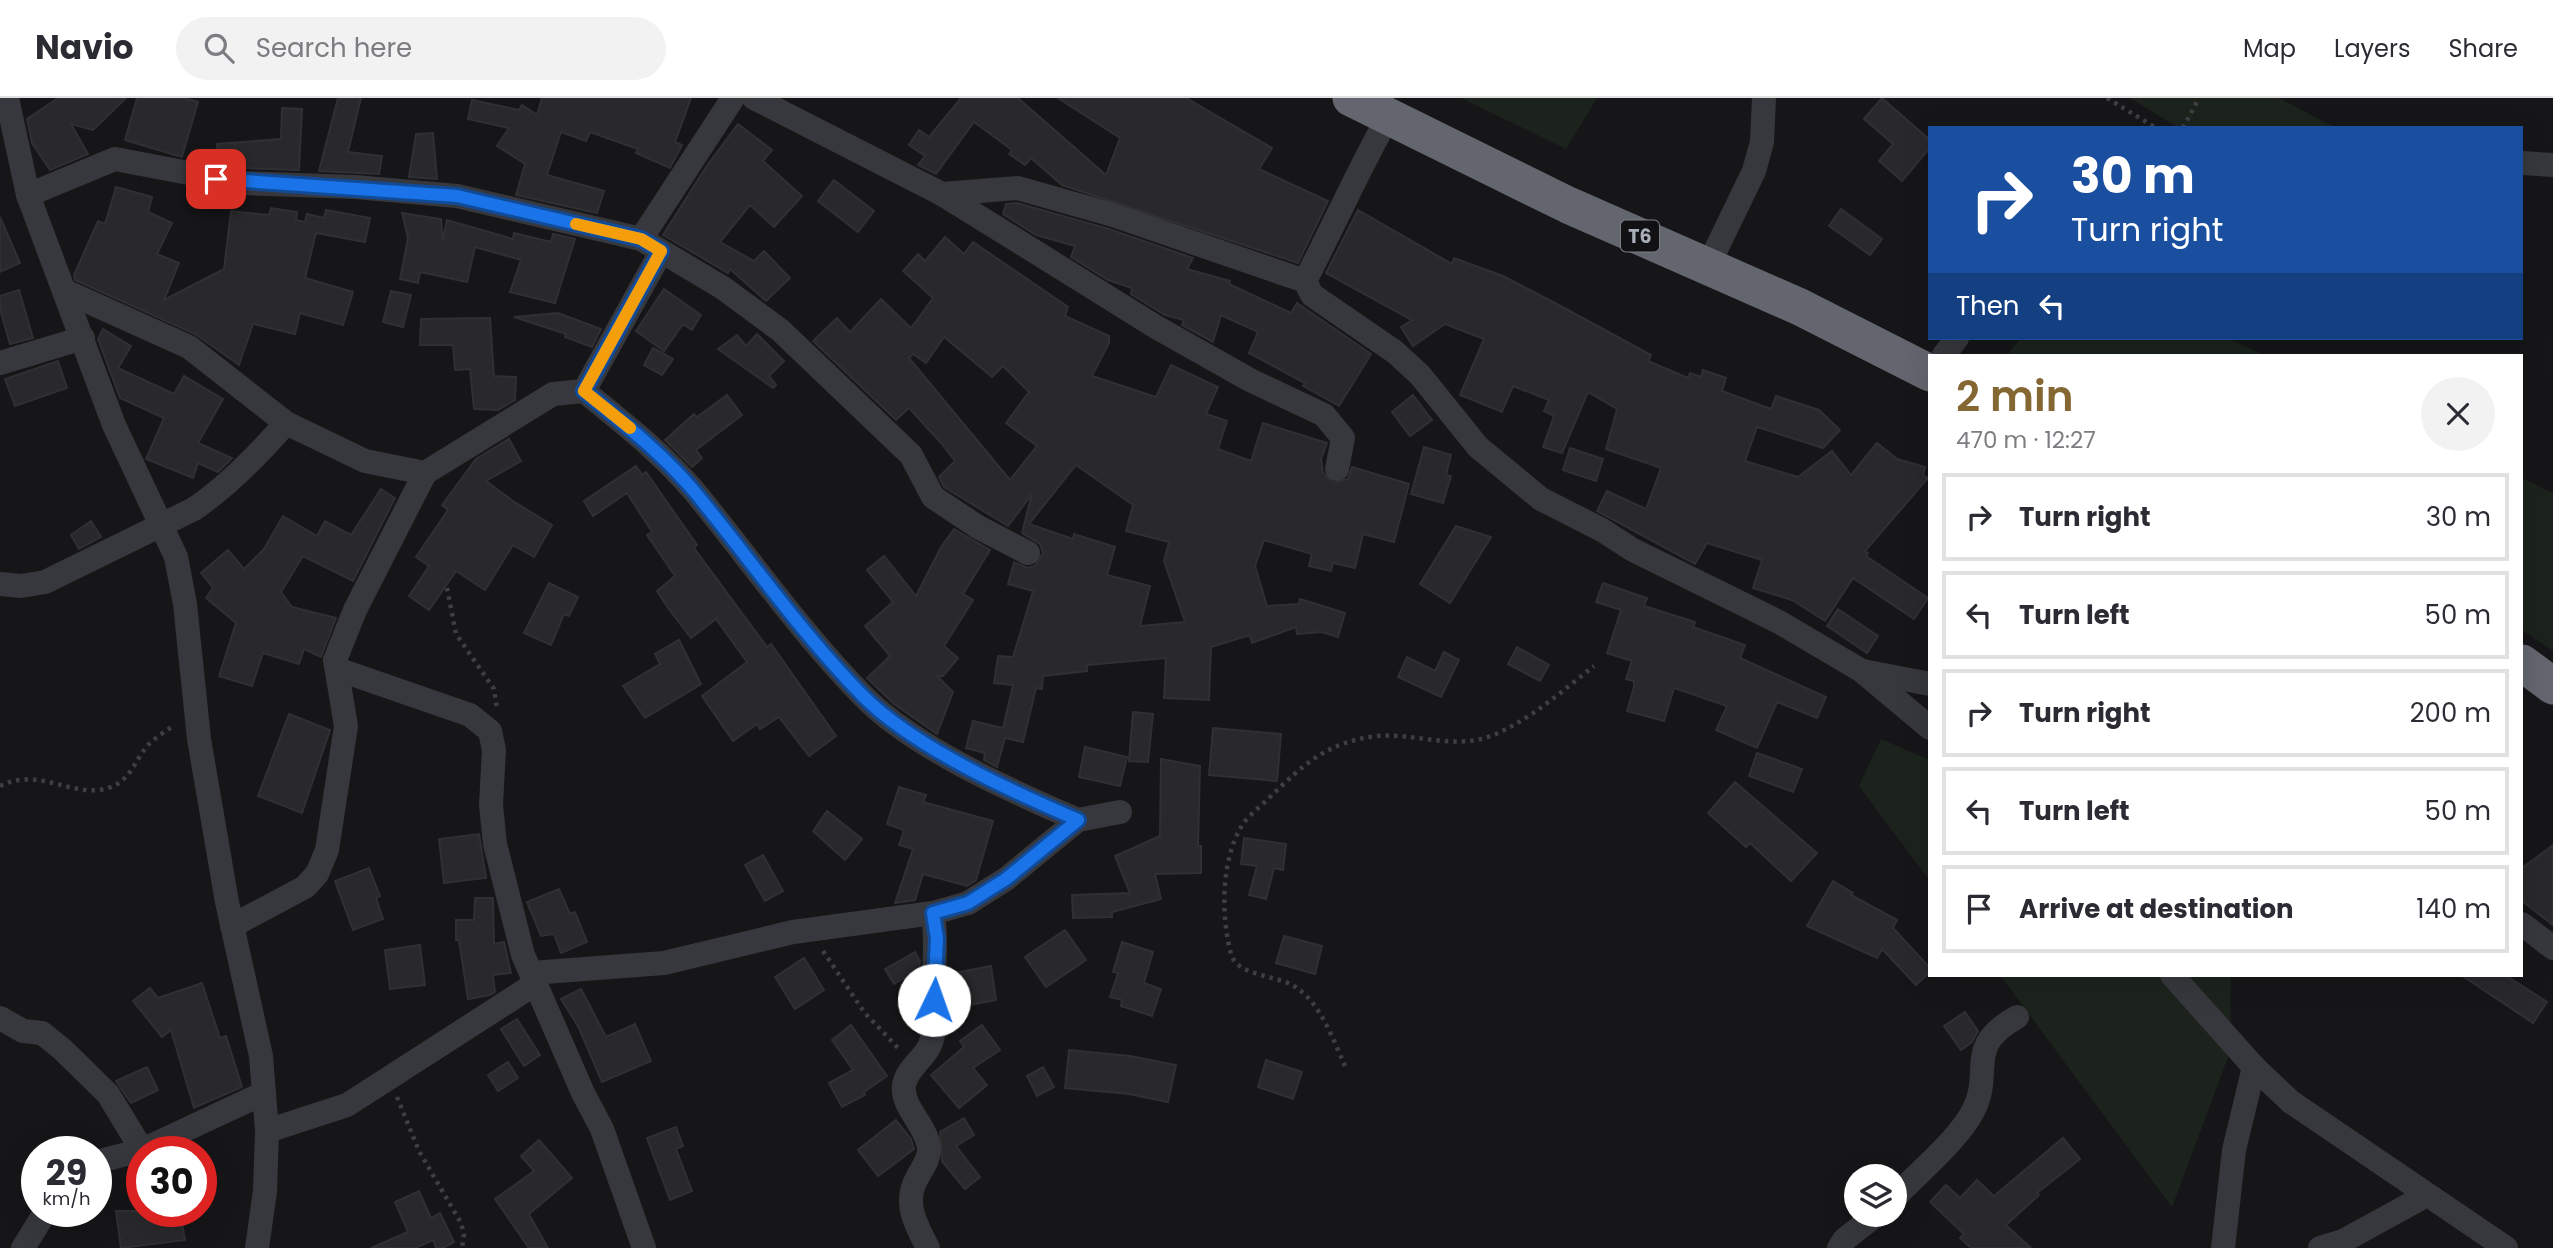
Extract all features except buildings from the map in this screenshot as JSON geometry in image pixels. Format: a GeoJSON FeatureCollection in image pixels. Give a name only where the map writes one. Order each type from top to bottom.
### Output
{"type":"FeatureCollection","features":[{"type":"Feature","properties":{"kind":"highway","name":"T6"},"geometry":{"type":"LineString","coordinates":[[1351,98],[1568,205],[1708,266],[1928,372]]}},
{"type":"Feature","properties":{"kind":"highway"},"geometry":{"type":"LineString","coordinates":[[2523,664],[2553,687]]}},
{"type":"Feature","properties":{"kind":"street"},"geometry":{"type":"LineString","coordinates":[[7,98],[29,195],[114,425],[177,557],[196,712],[232,926],[261,1056],[267,1131],[265,1191],[257,1248]]}},
{"type":"Feature","properties":{"kind":"street"},"geometry":{"type":"LineString","coordinates":[[584,391],[651,245],[733,98]]}},
{"type":"Feature","properties":{"kind":"street"},"geometry":{"type":"LineString","coordinates":[[754,98],[942,194],[1156,327],[1250,380],[1324,415],[1343,438],[1337,469]]}},
{"type":"Feature","properties":{"kind":"street"},"geometry":{"type":"LineString","coordinates":[[1708,266],[1754,171],[1762,142],[1764,98]]}},
{"type":"Feature","properties":{"kind":"street"},"geometry":{"type":"LineString","coordinates":[[1305,281],[1350,185],[1388,117]]}},
{"type":"Feature","properties":{"kind":"street"},"geometry":{"type":"LineString","coordinates":[[29,195],[115,159],[241,183],[355,187],[457,196],[651,245],[723,288],[780,330],[911,455],[933,497],[978,527],[1028,553]]}},
{"type":"Feature","properties":{"kind":"street"},"geometry":{"type":"LineString","coordinates":[[2523,163],[2553,165]]}},
{"type":"Feature","properties":{"kind":"street"},"geometry":{"type":"LineString","coordinates":[[942,194],[1018,188],[1113,215],[1305,281],[1312,295],[1395,352],[1420,376],[1478,447],[1541,499],[1602,530],[1633,550],[1779,622],[1862,671],[1928,726]]}},
{"type":"Feature","properties":{"kind":"street"},"geometry":{"type":"LineString","coordinates":[[67,292],[190,348],[286,423],[365,461],[425,473]]}},
{"type":"Feature","properties":{"kind":"street"},"geometry":{"type":"LineString","coordinates":[[0,363],[83,338]]}},
{"type":"Feature","properties":{"kind":"street"},"geometry":{"type":"LineString","coordinates":[[1945,354],[1955,340]]}},
{"type":"Feature","properties":{"kind":"street"},"geometry":{"type":"LineString","coordinates":[[232,926],[305,887],[317,874],[327,850],[346,726],[335,660],[355,610],[425,473],[553,394],[584,391],[645,441],[693,490],[763,579],[864,697],[901,728],[1028,798],[1078,820]]}},
{"type":"Feature","properties":{"kind":"street"},"geometry":{"type":"LineString","coordinates":[[0,584],[22,586],[46,582],[216,494],[259,454],[286,423]]}},
{"type":"Feature","properties":{"kind":"street"},"geometry":{"type":"LineString","coordinates":[[337,669],[470,715],[485,725],[493,737],[491,805],[495,844],[523,955],[583,1093],[602,1129],[644,1248]]}},
{"type":"Feature","properties":{"kind":"street"},"geometry":{"type":"LineString","coordinates":[[1862,671],[1928,684]]}},
{"type":"Feature","properties":{"kind":"street"},"geometry":{"type":"LineString","coordinates":[[267,1131],[328,1113],[389,1080],[533,978],[664,962],[812,930],[933,913],[968,903],[1006,879],[1078,820],[1120,812]]}},
{"type":"Feature","properties":{"kind":"street"},"geometry":{"type":"LineString","coordinates":[[928,1248],[911,1211],[910,1199],[916,1180],[926,1164],[929,1149],[904,1094],[904,1082],[928,1049],[937,1019],[934,991],[937,939],[933,913]]}},
{"type":"Feature","properties":{"kind":"street"},"geometry":{"type":"LineString","coordinates":[[2523,925],[2553,948]]}},
{"type":"Feature","properties":{"kind":"street"},"geometry":{"type":"LineString","coordinates":[[2174,977],[2254,1067],[2291,1102],[2506,1248]]}},
{"type":"Feature","properties":{"kind":"street"},"geometry":{"type":"LineString","coordinates":[[1907,1184],[1967,1120],[1980,1100],[1982,1058],[1987,1040],[1999,1027],[2017,1017]]}},
{"type":"Feature","properties":{"kind":"street"},"geometry":{"type":"LineString","coordinates":[[0,1018],[23,1031],[42,1033],[62,1049],[108,1094],[134,1136]]}},
{"type":"Feature","properties":{"kind":"street"},"geometry":{"type":"LineString","coordinates":[[2223,1248],[2229,1219],[2234,1150],[2254,1067]]}},
{"type":"Feature","properties":{"kind":"street"},"geometry":{"type":"LineString","coordinates":[[172,1136],[264,1093]]}},
{"type":"Feature","properties":{"kind":"street"},"geometry":{"type":"LineString","coordinates":[[2320,1248],[2343,1241],[2427,1195]]}},
{"type":"Feature","properties":{"kind":"street"},"geometry":{"type":"LineString","coordinates":[[23,1248],[36,1227]]}},
{"type":"Feature","properties":{"kind":"street"},"geometry":{"type":"LineString","coordinates":[[1839,1248],[1844,1240],[1860,1227]]}},
{"type":"Feature","properties":{"kind":"path"},"geometry":{"type":"LineString","coordinates":[[2107,98],[2153,126]]}},
{"type":"Feature","properties":{"kind":"path"},"geometry":{"type":"LineString","coordinates":[[2184,126],[2199,98]]}},
{"type":"Feature","properties":{"kind":"path"},"geometry":{"type":"LineString","coordinates":[[447,589],[456,634],[494,689],[497,707],[493,737]]}},
{"type":"Feature","properties":{"kind":"path"},"geometry":{"type":"LineString","coordinates":[[1346,1066],[1311,1000],[1296,987],[1277,978],[1247,971],[1236,965],[1231,954],[1223,890],[1240,828],[1318,753],[1346,741],[1377,736],[1404,735],[1459,741],[1486,737],[1505,729],[1594,666]]}},
{"type":"Feature","properties":{"kind":"path"},"geometry":{"type":"LineString","coordinates":[[0,786],[30,778],[87,789],[107,788],[132,772],[150,744],[196,712]]}},
{"type":"Feature","properties":{"kind":"path"},"geometry":{"type":"LineString","coordinates":[[812,930],[864,1012],[914,1065]]}},
{"type":"Feature","properties":{"kind":"path"},"geometry":{"type":"LineString","coordinates":[[389,1080],[419,1151],[461,1223],[464,1234],[462,1248]]}},
{"type":"Feature","properties":{"kind":"shaded area"},"geometry":{"type":"Polygon","coordinates":[[[1461,98],[1597,98],[1566,149],[1461,98]]]}},
{"type":"Feature","properties":{"kind":"shaded area"},"geometry":{"type":"Polygon","coordinates":[[[2130,98],[2279,98],[2332,126],[2176,126],[2130,98]]]}},
{"type":"Feature","properties":{"kind":"shaded area"},"geometry":{"type":"Polygon","coordinates":[[[2019,340],[2231,340],[2262,354],[2008,354],[2019,340]]]}},
{"type":"Feature","properties":{"kind":"shaded area"},"geometry":{"type":"Polygon","coordinates":[[[2523,478],[2553,493],[2553,651],[2523,631],[2523,478]]]}},
{"type":"Feature","properties":{"kind":"shaded area"},"geometry":{"type":"Polygon","coordinates":[[[1881,739],[1928,759],[1928,878],[1859,786],[1881,739]]]}},
{"type":"Feature","properties":{"kind":"shaded area"},"geometry":{"type":"Polygon","coordinates":[[[2001,977],[2231,977],[2230,1052],[2172,1207],[2001,977]]]}},
{"type":"Feature","properties":{"kind":"slow traffic"},"geometry":{"type":"LineString","coordinates":[[576,224],[641,239],[661,251],[584,391],[630,428]]}},
{"type":"Feature","properties":{"kind":"route"},"geometry":{"type":"LineString","coordinates":[[216,179],[241,183],[355,187],[457,196],[641,239],[661,251],[584,391],[645,441],[693,490],[771,589],[864,697],[901,728],[1028,798],[1078,820],[1006,879],[968,903],[933,913],[937,939],[934,1000]]}}]}
